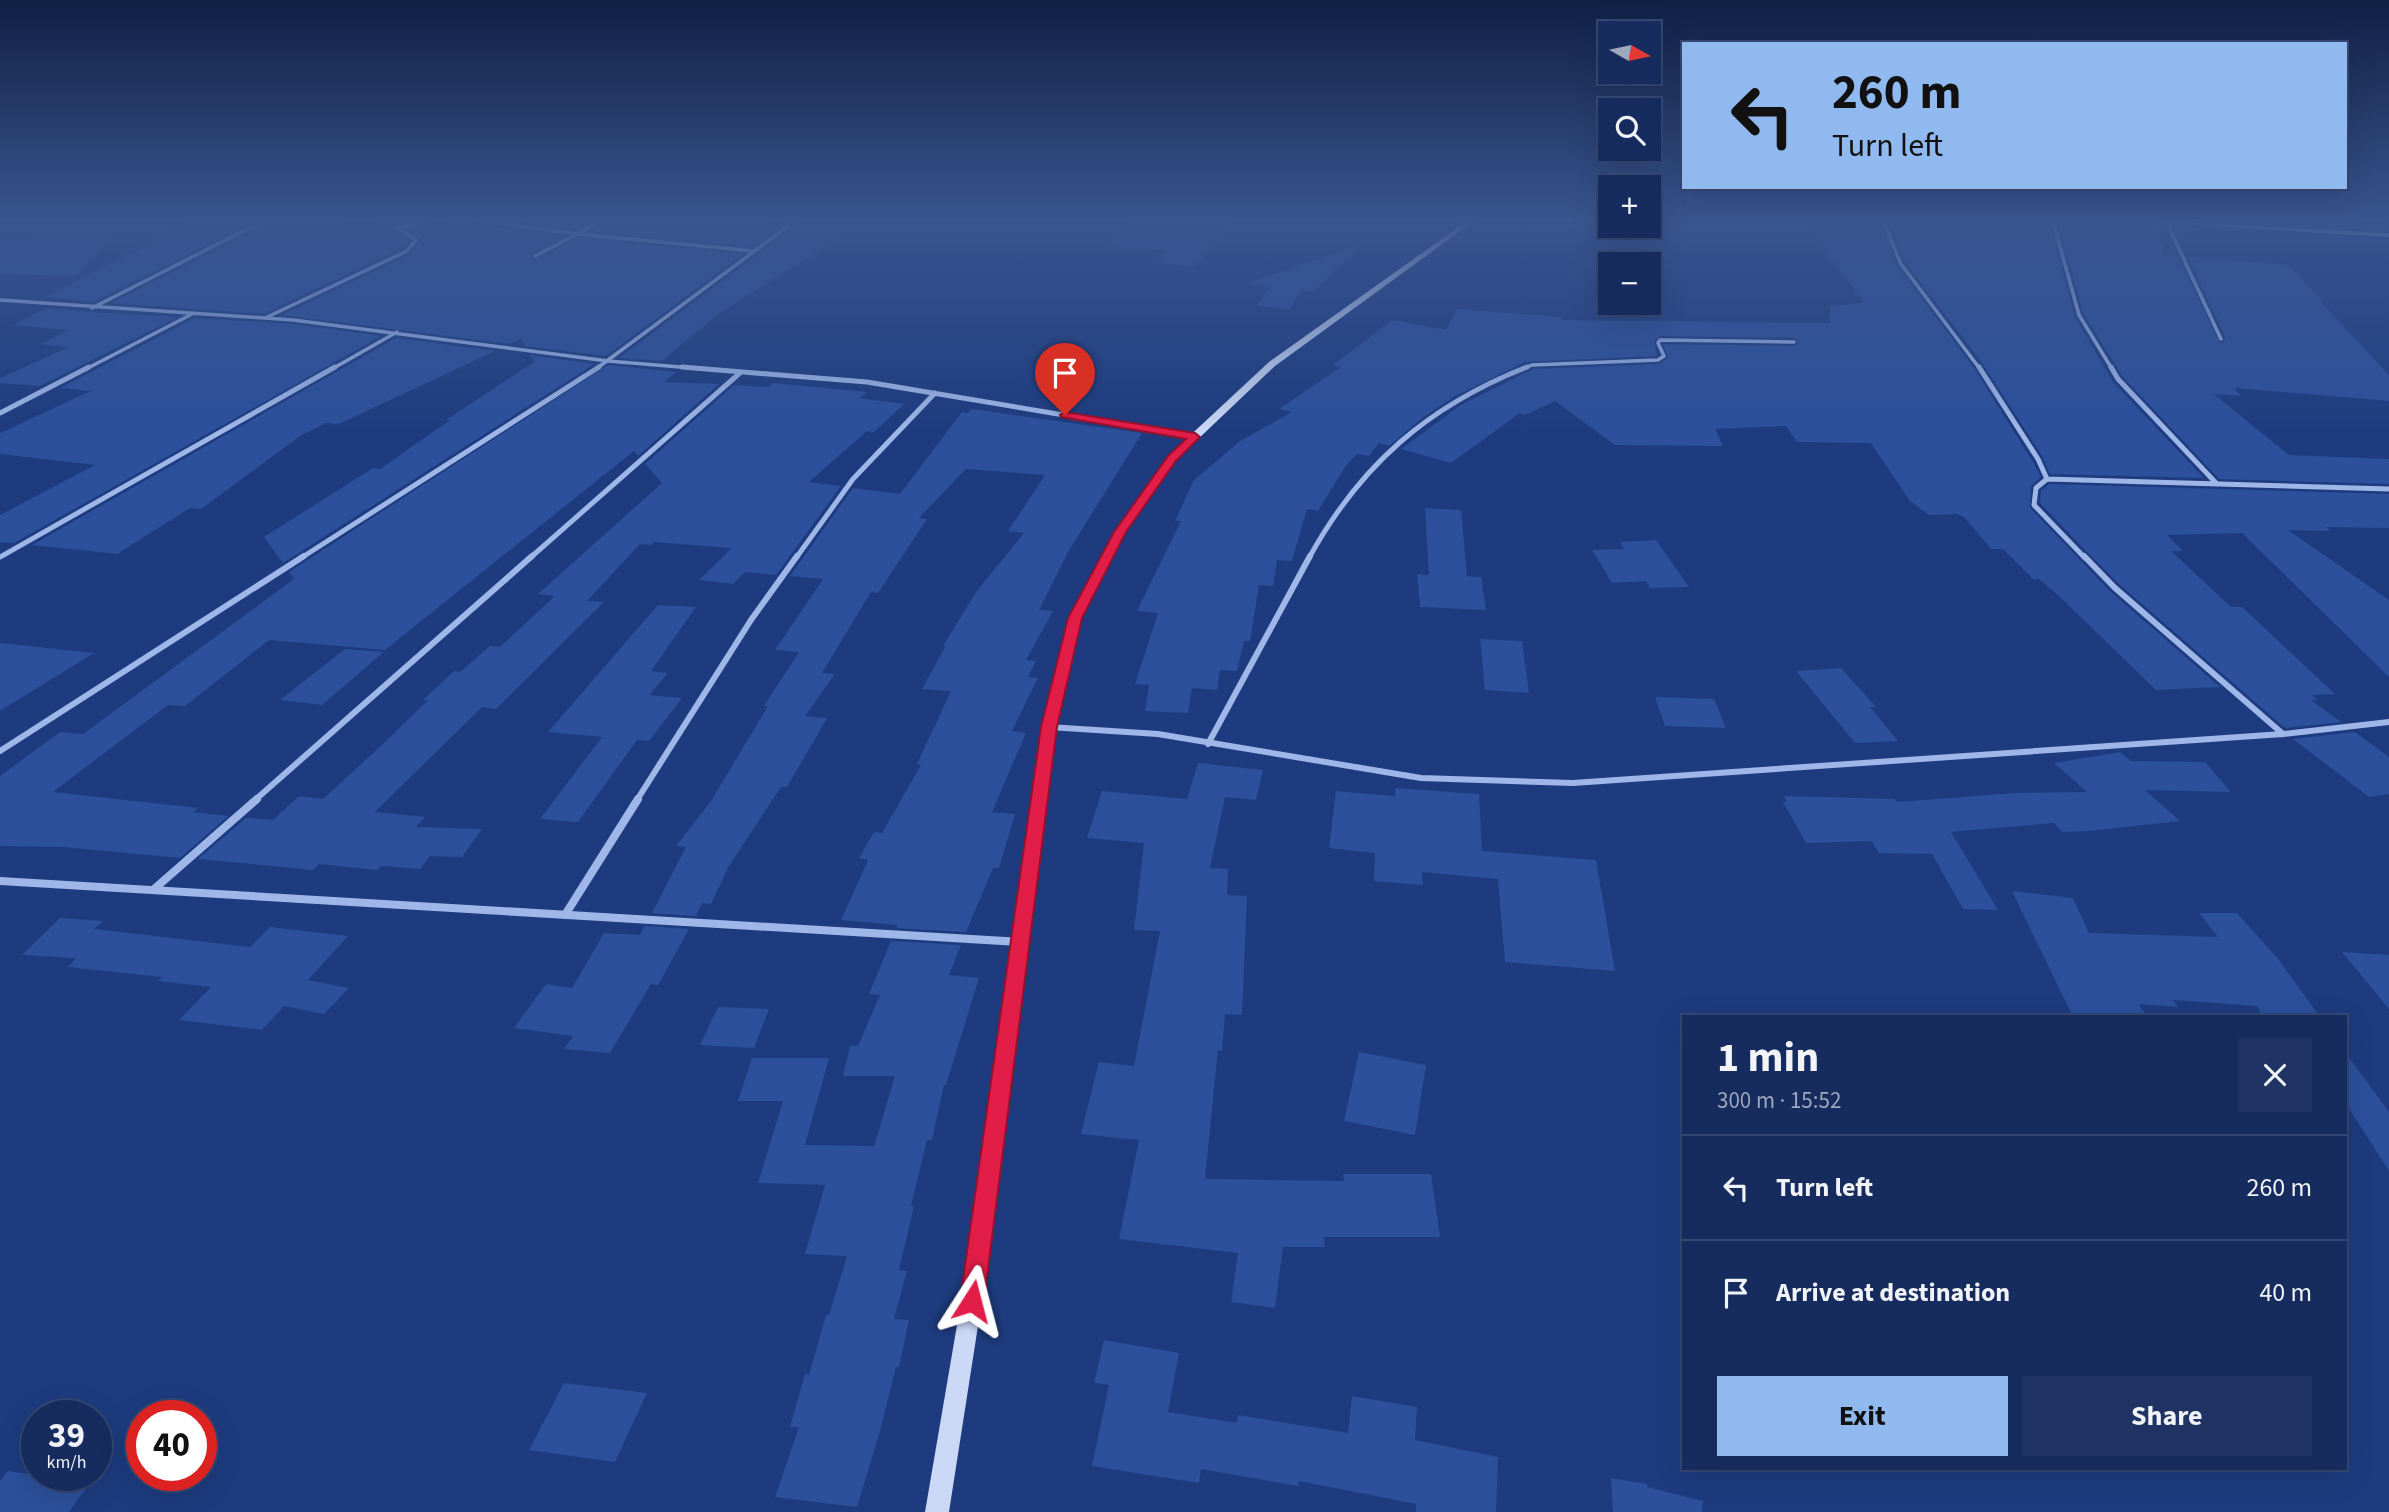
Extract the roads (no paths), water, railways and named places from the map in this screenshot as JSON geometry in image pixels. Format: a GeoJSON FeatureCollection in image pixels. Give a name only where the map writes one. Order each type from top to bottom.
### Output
{"type":"FeatureCollection","features":[{"type":"Feature","properties":{"kind":"street"},"geometry":{"type":"LineString","coordinates":[[92,308],[124,292]]}},
{"type":"Feature","properties":{"kind":"street"},"geometry":{"type":"LineString","coordinates":[[264,318],[320,292]]}},
{"type":"Feature","properties":{"kind":"street"},"geometry":{"type":"LineString","coordinates":[[0,751],[608,361],[701,292]]}},
{"type":"Feature","properties":{"kind":"street"},"geometry":{"type":"LineString","coordinates":[[937,1512],[980,1249],[1049,727],[1075,618],[1120,532],[1172,458],[1272,364],[1373,292]]}},
{"type":"Feature","properties":{"kind":"street"},"geometry":{"type":"LineString","coordinates":[[1923,292],[1979,367],[2038,459],[2047,479]]}},
{"type":"Feature","properties":{"kind":"street"},"geometry":{"type":"LineString","coordinates":[[2073,292],[2079,315],[2118,379],[2216,483]]}},
{"type":"Feature","properties":{"kind":"street"},"geometry":{"type":"LineString","coordinates":[[2199,292],[2221,339]]}},
{"type":"Feature","properties":{"kind":"street"},"geometry":{"type":"LineString","coordinates":[[0,300],[264,318],[398,332],[608,361],[867,382],[1195,437]]}},
{"type":"Feature","properties":{"kind":"street"},"geometry":{"type":"LineString","coordinates":[[0,308],[15,301]]}},
{"type":"Feature","properties":{"kind":"street"},"geometry":{"type":"LineString","coordinates":[[0,413],[195,313]]}},
{"type":"Feature","properties":{"kind":"street"},"geometry":{"type":"LineString","coordinates":[[0,557],[398,332]]}},
{"type":"Feature","properties":{"kind":"street"},"geometry":{"type":"LineString","coordinates":[[1209,744],[1329,521],[1378,460],[1423,422],[1494,380],[1532,365],[1658,360],[1664,356],[1658,342],[1660,340],[1794,342]]}},
{"type":"Feature","properties":{"kind":"street"},"geometry":{"type":"LineString","coordinates":[[153,890],[741,372]]}},
{"type":"Feature","properties":{"kind":"street"},"geometry":{"type":"LineString","coordinates":[[565,915],[751,620],[853,479],[935,393]]}},
{"type":"Feature","properties":{"kind":"street"},"geometry":{"type":"LineString","coordinates":[[2283,734],[2115,588],[2034,505],[2036,488],[2047,479],[2389,489]]}},
{"type":"Feature","properties":{"kind":"street"},"geometry":{"type":"LineString","coordinates":[[1049,727],[1158,734],[1421,778],[1573,783],[2283,734],[2389,722]]}},
{"type":"Feature","properties":{"kind":"street"},"geometry":{"type":"LineString","coordinates":[[0,881],[1021,942]]}}]}
